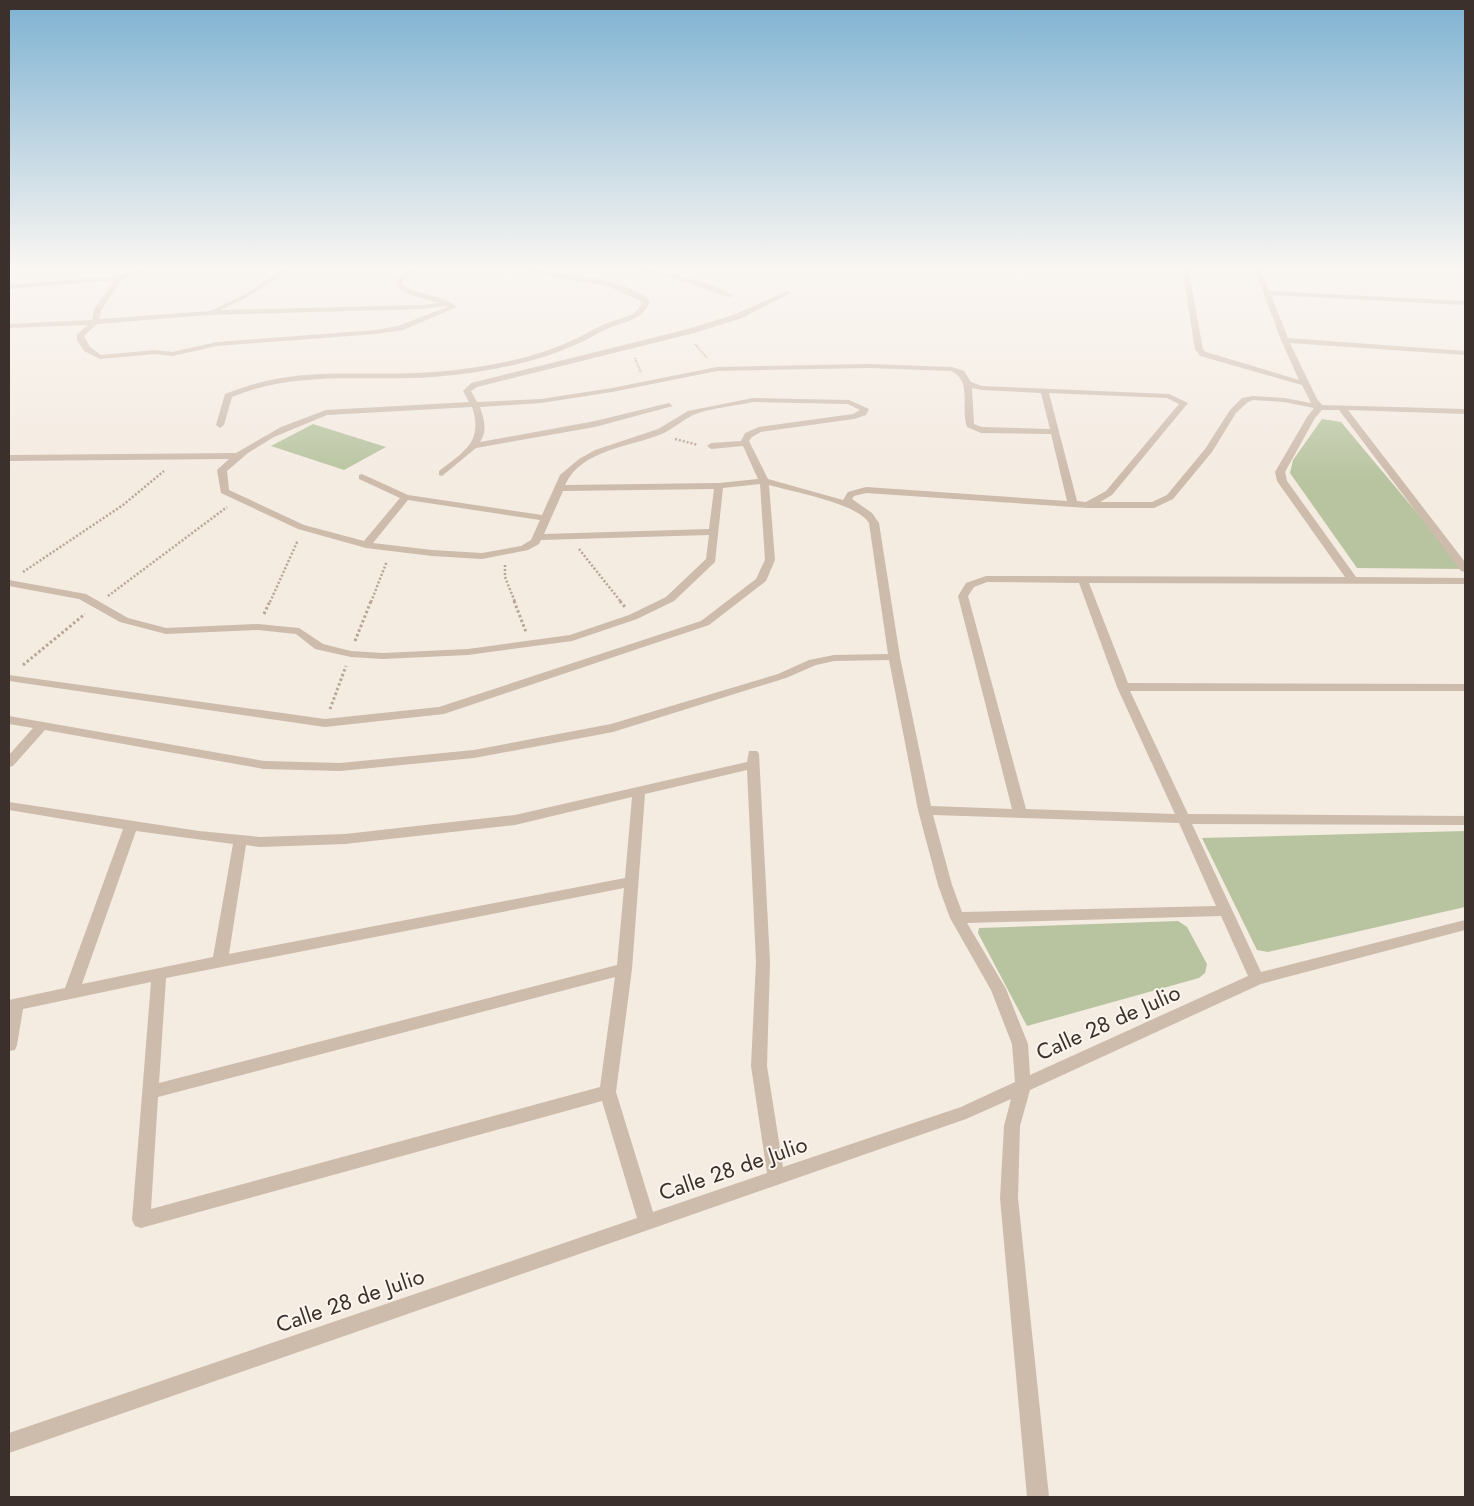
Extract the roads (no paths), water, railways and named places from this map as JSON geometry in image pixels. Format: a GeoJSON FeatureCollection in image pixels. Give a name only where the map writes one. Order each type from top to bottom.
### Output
{"type":"FeatureCollection","features":[{"type":"Feature","properties":{"kind":"street"},"geometry":{"type":"LineString","coordinates":[[80,338],[80,341],[91,354],[100,357],[155,352],[172,354],[217,344],[293,338]]}},
{"type":"Feature","properties":{"kind":"street"},"geometry":{"type":"LineString","coordinates":[[220,425],[228,396],[241,389],[278,381],[342,374],[411,376],[460,372],[548,353],[583,338]]}},
{"type":"Feature","properties":{"kind":"street"},"geometry":{"type":"LineString","coordinates":[[476,445],[482,425],[476,404],[468,391],[474,385],[662,338]]}},
{"type":"Feature","properties":{"kind":"street"},"geometry":{"type":"LineString","coordinates":[[1197,338],[1199,348],[1203,354],[1306,384]]}},
{"type":"Feature","properties":{"kind":"street"},"geometry":{"type":"LineString","coordinates":[[1284,340],[1314,400],[1320,407]]}},
{"type":"Feature","properties":{"kind":"street"},"geometry":{"type":"LineString","coordinates":[[1284,340],[1465,353]]}},
{"type":"Feature","properties":{"kind":"street"},"geometry":{"type":"LineString","coordinates":[[12,674],[325,722],[440,712],[705,622],[761,581],[770,560],[764,480],[745,441],[748,435],[759,430],[854,416],[863,412],[865,408],[849,402],[753,400],[691,413],[654,434],[598,452],[565,475],[535,542],[524,548],[482,556],[392,549],[366,545],[301,527],[224,492],[222,470],[236,456],[264,439],[326,413],[550,399],[612,390],[717,369],[940,367],[961,373],[968,384],[970,425],[974,428],[981,430],[1056,432]]}},
{"type":"Feature","properties":{"kind":"street"},"geometry":{"type":"LineString","coordinates":[[968,384],[982,388],[1169,396],[1179,399],[1184,403],[1109,493],[1088,505]]}},
{"type":"Feature","properties":{"kind":"street"},"geometry":{"type":"LineString","coordinates":[[1044,390],[1073,504]]}},
{"type":"Feature","properties":{"kind":"street"},"geometry":{"type":"LineString","coordinates":[[1038,1497],[1009,1198],[1012,1126],[1023,1085],[1020,1044],[998,989],[957,918],[945,885],[924,810],[894,657],[874,523],[869,515],[848,500],[851,494],[866,490],[1088,505],[1154,505],[1170,497],[1209,450],[1234,412],[1245,400],[1284,400],[1320,407],[1465,411]]}},
{"type":"Feature","properties":{"kind":"street"},"geometry":{"type":"LineString","coordinates":[[442,473],[476,445],[595,424],[669,406]]}},
{"type":"Feature","properties":{"kind":"street"},"geometry":{"type":"LineString","coordinates":[[1320,407],[1311,417],[1280,472],[1282,481],[1353,581]]}},
{"type":"Feature","properties":{"kind":"street"},"geometry":{"type":"LineString","coordinates":[[1341,407],[1465,569]]}},
{"type":"Feature","properties":{"kind":"street"},"geometry":{"type":"LineString","coordinates":[[711,446],[746,443]]}},
{"type":"Feature","properties":{"kind":"street"},"geometry":{"type":"LineString","coordinates":[[9,458],[180,458],[236,456]]}},
{"type":"Feature","properties":{"kind":"street"},"geometry":{"type":"LineString","coordinates":[[362,478],[406,498],[546,518]]}},
{"type":"Feature","properties":{"kind":"street"},"geometry":{"type":"LineString","coordinates":[[559,488],[719,486],[764,480],[855,506]]}},
{"type":"Feature","properties":{"kind":"street"},"geometry":{"type":"LineString","coordinates":[[13,579],[82,596],[124,620],[166,631],[258,627],[300,631],[319,647],[351,654],[383,656],[468,652],[531,644],[572,638],[634,617],[670,599],[711,560],[719,486]]}},
{"type":"Feature","properties":{"kind":"street"},"geometry":{"type":"LineString","coordinates":[[366,545],[406,498]]}},
{"type":"Feature","properties":{"kind":"street"},"geometry":{"type":"LineString","coordinates":[[537,536],[569,537],[713,532]]}},
{"type":"Feature","properties":{"kind":"street"},"geometry":{"type":"LineString","coordinates":[[1020,813],[964,596],[970,585],[986,580],[1465,581]]}},
{"type":"Feature","properties":{"kind":"street"},"geometry":{"type":"LineString","coordinates":[[1083,580],[1123,687],[1256,979]]}},
{"type":"Feature","properties":{"kind":"street"},"geometry":{"type":"LineString","coordinates":[[9,720],[264,765],[340,767],[474,754],[613,728],[782,676],[814,662],[834,658],[894,657]]}},
{"type":"Feature","properties":{"kind":"street"},"geometry":{"type":"LineString","coordinates":[[1123,687],[1465,687]]}},
{"type":"Feature","properties":{"kind":"street"},"geometry":{"type":"LineString","coordinates":[[9,763],[42,726]]}},
{"type":"Feature","properties":{"kind":"street"},"geometry":{"type":"LineString","coordinates":[[10,808],[198,836],[260,842],[345,839],[515,820],[639,792],[753,760],[763,962],[759,1066],[776,1176]]}},
{"type":"Feature","properties":{"kind":"street"},"geometry":{"type":"LineString","coordinates":[[639,792],[624,969],[608,1092],[647,1221]]}},
{"type":"Feature","properties":{"kind":"street"},"geometry":{"type":"LineString","coordinates":[[924,810],[1183,819],[1465,820]]}},
{"type":"Feature","properties":{"kind":"street"},"geometry":{"type":"LineString","coordinates":[[71,994],[132,826]]}},
{"type":"Feature","properties":{"kind":"street"},"geometry":{"type":"LineString","coordinates":[[220,961],[240,840]]}},
{"type":"Feature","properties":{"kind":"street"},"geometry":{"type":"LineString","coordinates":[[9,1044],[13,1006],[220,961],[631,882]]}},
{"type":"Feature","properties":{"kind":"street"},"geometry":{"type":"LineString","coordinates":[[957,918],[1225,911]]}},
{"type":"Feature","properties":{"kind":"street","name":"Calle 28 de Julio"},"geometry":{"type":"LineString","coordinates":[[9,1442],[966,1112],[1256,979],[1465,926]]}},
{"type":"Feature","properties":{"kind":"street"},"geometry":{"type":"LineString","coordinates":[[151,1092],[624,969]]}},
{"type":"Feature","properties":{"kind":"street"},"geometry":{"type":"LineString","coordinates":[[159,975],[141,1220],[608,1092]]}}]}
